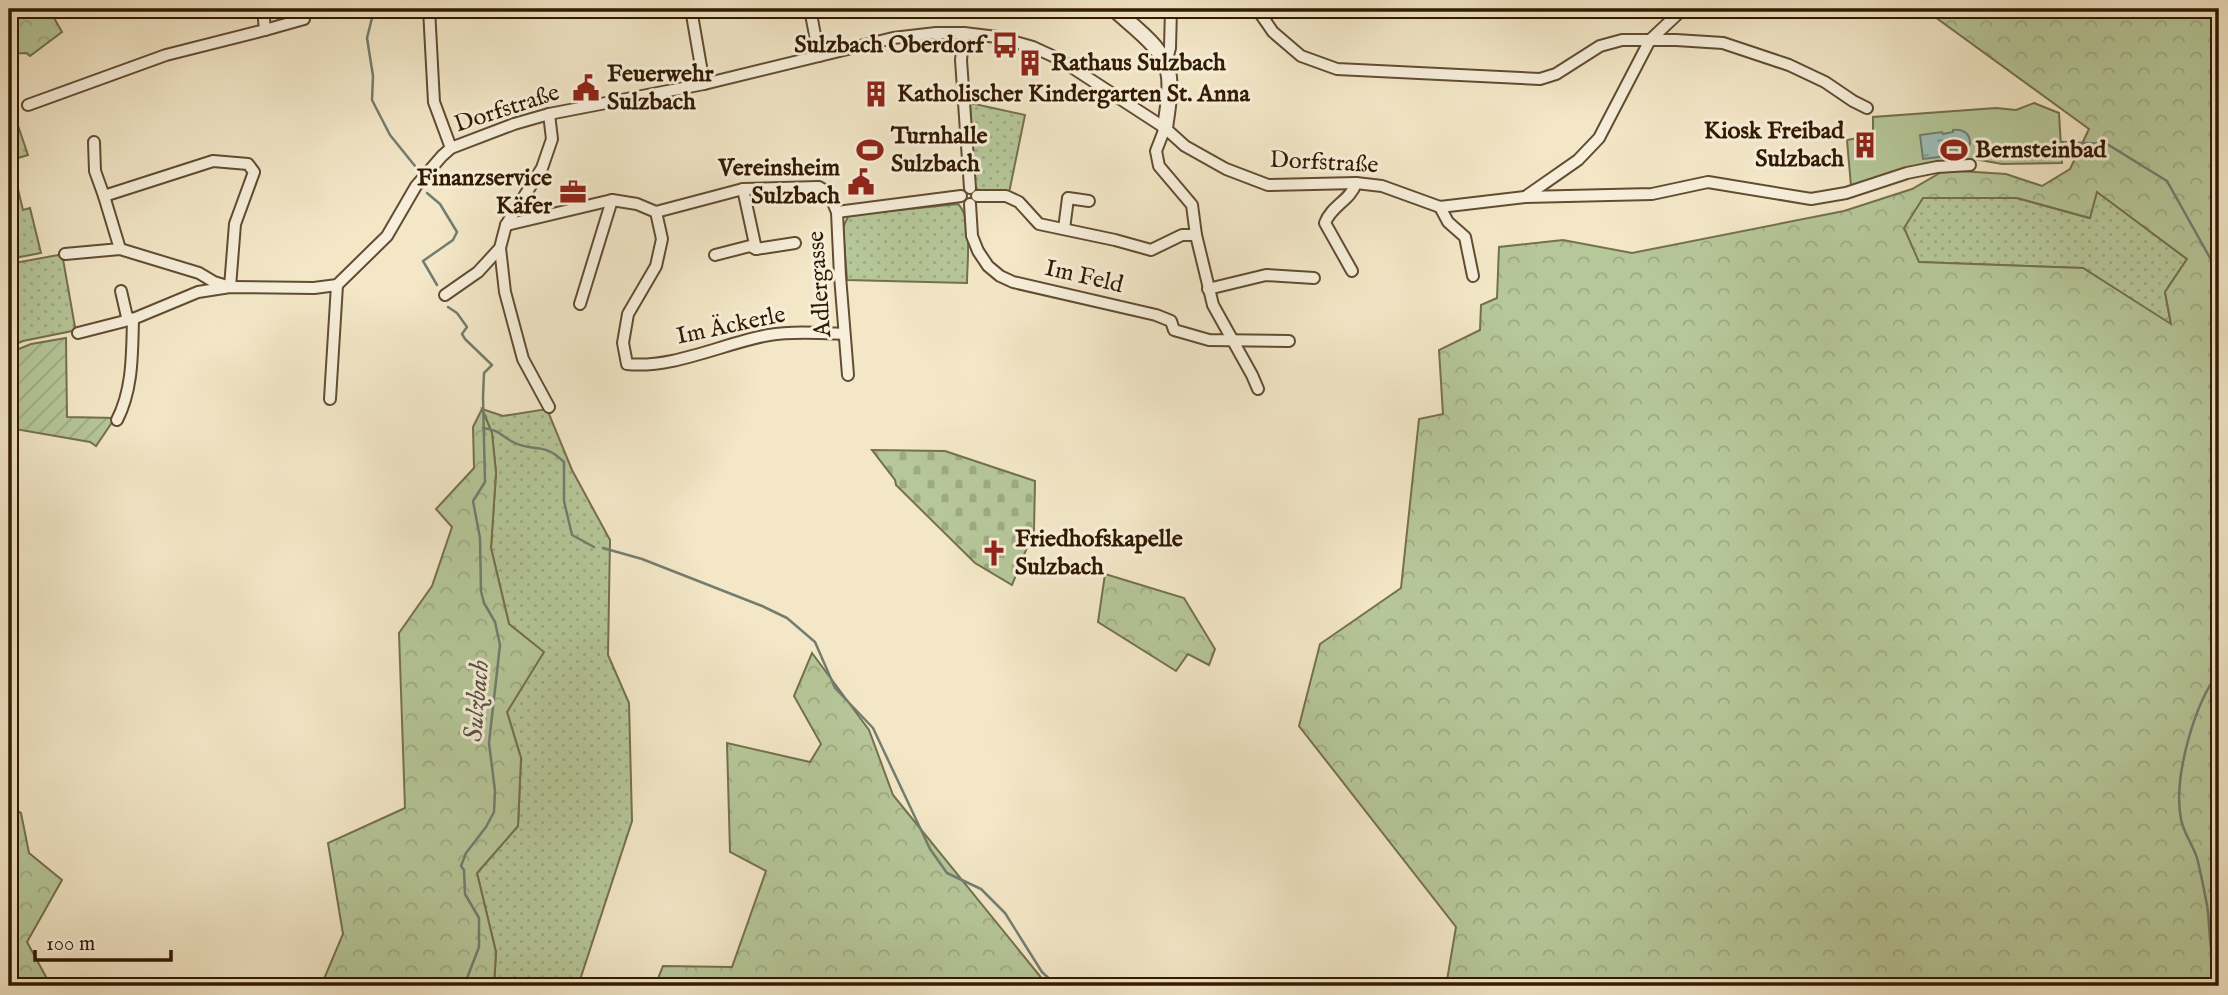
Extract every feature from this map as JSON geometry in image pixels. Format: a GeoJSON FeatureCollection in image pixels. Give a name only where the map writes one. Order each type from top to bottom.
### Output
{"type":"FeatureCollection","features":[{"type":"Feature","properties":{"kind":"street"},"geometry":{"type":"LineString","coordinates":[[263,9],[265,30]]}},
{"type":"Feature","properties":{"kind":"street"},"geometry":{"type":"LineString","coordinates":[[429,9],[434,102],[452,148]]}},
{"type":"Feature","properties":{"kind":"street"},"geometry":{"type":"LineString","coordinates":[[691,9],[704,83]]}},
{"type":"Feature","properties":{"kind":"street"},"geometry":{"type":"LineString","coordinates":[[810,9],[819,56]]}},
{"type":"Feature","properties":{"kind":"street"},"geometry":{"type":"LineString","coordinates":[[1114,9],[1157,50],[1166,63],[1170,79],[1165,128],[1156,151],[1159,166],[1192,205],[1196,235],[1213,305],[1258,389]]}},
{"type":"Feature","properties":{"kind":"street"},"geometry":{"type":"LineString","coordinates":[[1166,63],[1170,48],[1171,9]]}},
{"type":"Feature","properties":{"kind":"street"},"geometry":{"type":"LineString","coordinates":[[1257,9],[1273,32],[1301,56],[1337,69],[1540,79],[1556,74],[1600,46],[1622,40],[1723,43],[1789,65],[1825,82],[1867,108]]}},
{"type":"Feature","properties":{"kind":"street"},"geometry":{"type":"LineString","coordinates":[[1525,197],[1578,160],[1599,138],[1650,40],[1683,9]]}},
{"type":"Feature","properties":{"kind":"street"},"geometry":{"type":"LineString","coordinates":[[28,105],[166,55],[304,19]]}},
{"type":"Feature","properties":{"kind":"street","name":"Dorfstraße"},"geometry":{"type":"LineString","coordinates":[[337,285],[387,236],[424,175],[452,148],[549,114],[704,83],[893,38],[928,34],[964,33],[1016,42],[1047,52],[1165,128],[1185,146],[1226,169],[1268,185],[1356,183],[1382,186],[1440,207],[1525,197],[1652,194],[1708,181],[1811,199],[1846,193],[1908,173],[1937,167],[1970,165]]}},
{"type":"Feature","properties":{"kind":"street","name":"Im Feld"},"geometry":{"type":"LineString","coordinates":[[964,33],[961,60],[972,236],[988,266],[1013,282],[1156,315],[1171,321],[1174,330],[1209,340],[1289,341]]}},
{"type":"Feature","properties":{"kind":"street"},"geometry":{"type":"LineString","coordinates":[[549,114],[552,139],[542,168],[506,225],[500,248],[505,292],[523,359],[549,407]]}},
{"type":"Feature","properties":{"kind":"street"},"geometry":{"type":"LineString","coordinates":[[94,142],[95,171],[120,249]]}},
{"type":"Feature","properties":{"kind":"street"},"geometry":{"type":"LineString","coordinates":[[104,196],[213,161],[248,163],[254,172],[235,224],[230,287]]}},
{"type":"Feature","properties":{"kind":"street"},"geometry":{"type":"LineString","coordinates":[[1352,271],[1325,223],[1328,214],[1353,191],[1356,183]]}},
{"type":"Feature","properties":{"kind":"street","name":"Adlergasse"},"geometry":{"type":"LineString","coordinates":[[743,189],[819,187],[829,193],[837,212],[848,375]]}},
{"type":"Feature","properties":{"kind":"street"},"geometry":{"type":"LineString","coordinates":[[506,225],[612,200],[637,204],[656,212],[743,189],[757,249]]}},
{"type":"Feature","properties":{"kind":"street"},"geometry":{"type":"LineString","coordinates":[[837,212],[970,196],[1006,197],[1019,202],[1039,224],[1151,250],[1182,235],[1196,235]]}},
{"type":"Feature","properties":{"kind":"street"},"geometry":{"type":"LineString","coordinates":[[1064,229],[1068,198],[1089,201]]}},
{"type":"Feature","properties":{"kind":"street"},"geometry":{"type":"LineString","coordinates":[[580,304],[612,200]]}},
{"type":"Feature","properties":{"kind":"street"},"geometry":{"type":"LineString","coordinates":[[1440,207],[1448,222],[1465,237],[1473,276]]}},
{"type":"Feature","properties":{"kind":"street","name":"Im Äckerle"},"geometry":{"type":"LineString","coordinates":[[656,212],[663,239],[656,266],[628,314],[622,343],[627,364],[640,366],[770,335],[817,332],[844,334]]}},
{"type":"Feature","properties":{"kind":"street"},"geometry":{"type":"LineString","coordinates":[[715,255],[750,246],[757,249],[795,243]]}},
{"type":"Feature","properties":{"kind":"street"},"geometry":{"type":"LineString","coordinates":[[445,295],[478,272],[500,248]]}},
{"type":"Feature","properties":{"kind":"street"},"geometry":{"type":"LineString","coordinates":[[65,254],[120,249],[199,273],[230,287]]}},
{"type":"Feature","properties":{"kind":"street"},"geometry":{"type":"LineString","coordinates":[[1208,289],[1266,275],[1314,278]]}},
{"type":"Feature","properties":{"kind":"street"},"geometry":{"type":"LineString","coordinates":[[78,333],[133,319],[198,292],[230,287],[314,288],[337,285],[330,398]]}},
{"type":"Feature","properties":{"kind":"street"},"geometry":{"type":"LineString","coordinates":[[121,291],[127,317],[133,319]]}},
{"type":"Feature","properties":{"kind":"street"},"geometry":{"type":"LineString","coordinates":[[117,420],[126,403],[130,381],[133,319]]}},
{"type":"Feature","properties":{"kind":"green space"},"geometry":{"type":"Polygon","coordinates":[[[9,9],[49,9],[62,32],[30,56],[26,53],[9,54],[9,9]]]}},
{"type":"Feature","properties":{"kind":"green space"},"geometry":{"type":"Polygon","coordinates":[[[1924,9],[2219,9],[2219,986],[1446,986],[1456,927],[1299,726],[1320,644],[1401,588],[1419,419],[1443,414],[1439,350],[1480,330],[1481,305],[1497,298],[1499,247],[1563,240],[1632,253],[1844,211],[1912,189],[1945,170],[2006,174],[2042,186],[2070,169],[2089,129],[1924,9]],[[2097,192],[2090,218],[2017,198],[1923,198],[1904,228],[1919,262],[2083,268],[2171,324],[2165,292],[2187,259],[2097,192]]]}},
{"type":"Feature","properties":{"kind":"green space"},"geometry":{"type":"Polygon","coordinates":[[[970,103],[1025,115],[1009,193],[979,191],[974,186],[970,103]]]}},
{"type":"Feature","properties":{"kind":"green space","name":"Bernsteinbad"},"geometry":{"type":"Polygon","coordinates":[[[2034,103],[2059,113],[2062,163],[2002,164],[1974,159],[1912,169],[1851,186],[1847,140],[1873,135],[1873,117],[1996,108],[2016,110],[2034,103]]]}},
{"type":"Feature","properties":{"kind":"green space"},"geometry":{"type":"Polygon","coordinates":[[[14,114],[28,155],[11,160],[23,210],[30,208],[41,253],[9,259],[9,116],[14,114]]]}},
{"type":"Feature","properties":{"kind":"green space"},"geometry":{"type":"Polygon","coordinates":[[[2096,191],[2187,259],[2165,292],[2171,325],[2083,268],[1918,262],[1904,228],[1922,198],[2017,198],[2089,218],[2096,191]]]}},
{"type":"Feature","properties":{"kind":"green space"},"geometry":{"type":"Polygon","coordinates":[[[958,204],[966,219],[967,283],[847,280],[843,227],[849,215],[958,204]]]}},
{"type":"Feature","properties":{"kind":"green space"},"geometry":{"type":"Polygon","coordinates":[[[58,255],[63,259],[75,327],[72,331],[23,341],[9,347],[9,264],[58,255]]]}},
{"type":"Feature","properties":{"kind":"green space"},"geometry":{"type":"Polygon","coordinates":[[[66,338],[67,417],[115,418],[96,446],[90,442],[9,428],[9,353],[31,344],[66,338]]]}},
{"type":"Feature","properties":{"kind":"green space"},"geometry":{"type":"Polygon","coordinates":[[[482,409],[503,416],[547,409],[572,470],[610,540],[608,655],[629,703],[632,821],[578,986],[494,986],[496,952],[477,873],[518,826],[521,758],[507,712],[543,652],[509,624],[491,548],[496,473],[492,433],[482,409]]]}},
{"type":"Feature","properties":{"kind":"green space"},"geometry":{"type":"Polygon","coordinates":[[[482,409],[492,433],[496,473],[491,548],[509,624],[544,652],[507,712],[521,758],[518,826],[477,873],[496,952],[494,986],[321,986],[343,934],[328,843],[405,808],[399,633],[432,586],[452,527],[436,509],[474,468],[473,427],[482,409]]]}},
{"type":"Feature","properties":{"kind":"green space"},"geometry":{"type":"Polygon","coordinates":[[[872,450],[945,451],[1035,481],[1034,530],[1012,585],[975,563],[896,485],[872,450]]]}},
{"type":"Feature","properties":{"kind":"green space"},"geometry":{"type":"Polygon","coordinates":[[[1105,574],[1184,598],[1215,649],[1209,665],[1188,654],[1176,671],[1098,622],[1105,574]]]}},
{"type":"Feature","properties":{"kind":"green space"},"geometry":{"type":"Polygon","coordinates":[[[812,653],[869,730],[893,795],[1048,986],[655,986],[663,966],[732,967],[766,871],[730,852],[727,743],[810,762],[821,744],[794,696],[812,653]]]}},
{"type":"Feature","properties":{"kind":"green space"},"geometry":{"type":"Polygon","coordinates":[[[9,805],[21,813],[29,853],[62,880],[27,942],[51,986],[9,986],[9,805]]]}},
{"type":"Feature","properties":{"kind":"water"},"geometry":{"type":"Polygon","coordinates":[[[1953,130],[1967,134],[1970,143],[1967,151],[1957,154],[1956,149],[1946,150],[1946,156],[1923,159],[1920,135],[1943,134],[1953,130]]]}},
{"type":"Feature","properties":{"kind":"waterway"},"geometry":{"type":"LineString","coordinates":[[370,13],[372,18],[367,38],[373,76],[372,100],[390,135],[415,166]]}},
{"type":"Feature","properties":{"kind":"waterway"},"geometry":{"type":"LineString","coordinates":[[2061,142],[2107,144],[2167,181],[2219,274]]}},
{"type":"Feature","properties":{"kind":"waterway"},"geometry":{"type":"LineString","coordinates":[[427,193],[440,204],[457,232],[453,240],[423,261],[437,285]]}},
{"type":"Feature","properties":{"kind":"waterway","name":"Sulzbach"},"geometry":{"type":"LineString","coordinates":[[448,307],[457,313],[467,327],[462,334],[465,339],[492,365],[484,373],[485,482],[473,501],[480,538],[481,591],[484,603],[495,622],[500,645],[489,743],[495,791],[494,812],[466,853],[461,866],[464,870],[465,894],[479,918],[479,947],[464,986]]}},
{"type":"Feature","properties":{"kind":"waterway"},"geometry":{"type":"LineString","coordinates":[[483,428],[497,432],[520,445],[544,449],[564,462],[564,501],[572,535],[594,547]]}},
{"type":"Feature","properties":{"kind":"waterway"},"geometry":{"type":"LineString","coordinates":[[603,548],[642,559],[762,606],[787,618],[815,642],[835,688],[873,728],[930,849],[947,873],[981,889],[1005,913],[1042,972],[1057,986]]}},
{"type":"Feature","properties":{"kind":"waterway"},"geometry":{"type":"LineString","coordinates":[[2219,672],[2201,703],[2194,722],[2183,763],[2179,802],[2182,824],[2200,870],[2211,948],[2219,972]]}},
{"type":"Feature","properties":{"kind":"place","name":"Sulzbach Oberdorf"},"geometry":{"type":"Point","coordinates":[1005,45]}},
{"type":"Feature","properties":{"kind":"place","name":"Rathaus Sulzbach"},"geometry":{"type":"Point","coordinates":[1030,63]}},
{"type":"Feature","properties":{"kind":"place","name":"Feuerwehr Sulzbach"},"geometry":{"type":"Point","coordinates":[586,88]}},
{"type":"Feature","properties":{"kind":"place","name":"Katholischer Kindergarten St. Anna"},"geometry":{"type":"Point","coordinates":[876,94]}},
{"type":"Feature","properties":{"kind":"place","name":"Kiosk Freibad Sulzbach"},"geometry":{"type":"Point","coordinates":[1865,145]}},
{"type":"Feature","properties":{"kind":"place","name":"Turnhalle Sulzbach"},"geometry":{"type":"Point","coordinates":[870,150]}},
{"type":"Feature","properties":{"kind":"place","name":"Bernsteinbad"},"geometry":{"type":"Point","coordinates":[1954,150]}},
{"type":"Feature","properties":{"kind":"place","name":"Vereinsheim Sulzbach"},"geometry":{"type":"Point","coordinates":[861,182]}},
{"type":"Feature","properties":{"kind":"place","name":"Finanzservice Käfer"},"geometry":{"type":"Point","coordinates":[573,192]}},
{"type":"Feature","properties":{"kind":"place","name":"Friedhofskapelle Sulzbach"},"geometry":{"type":"Point","coordinates":[994,553]}}]}
